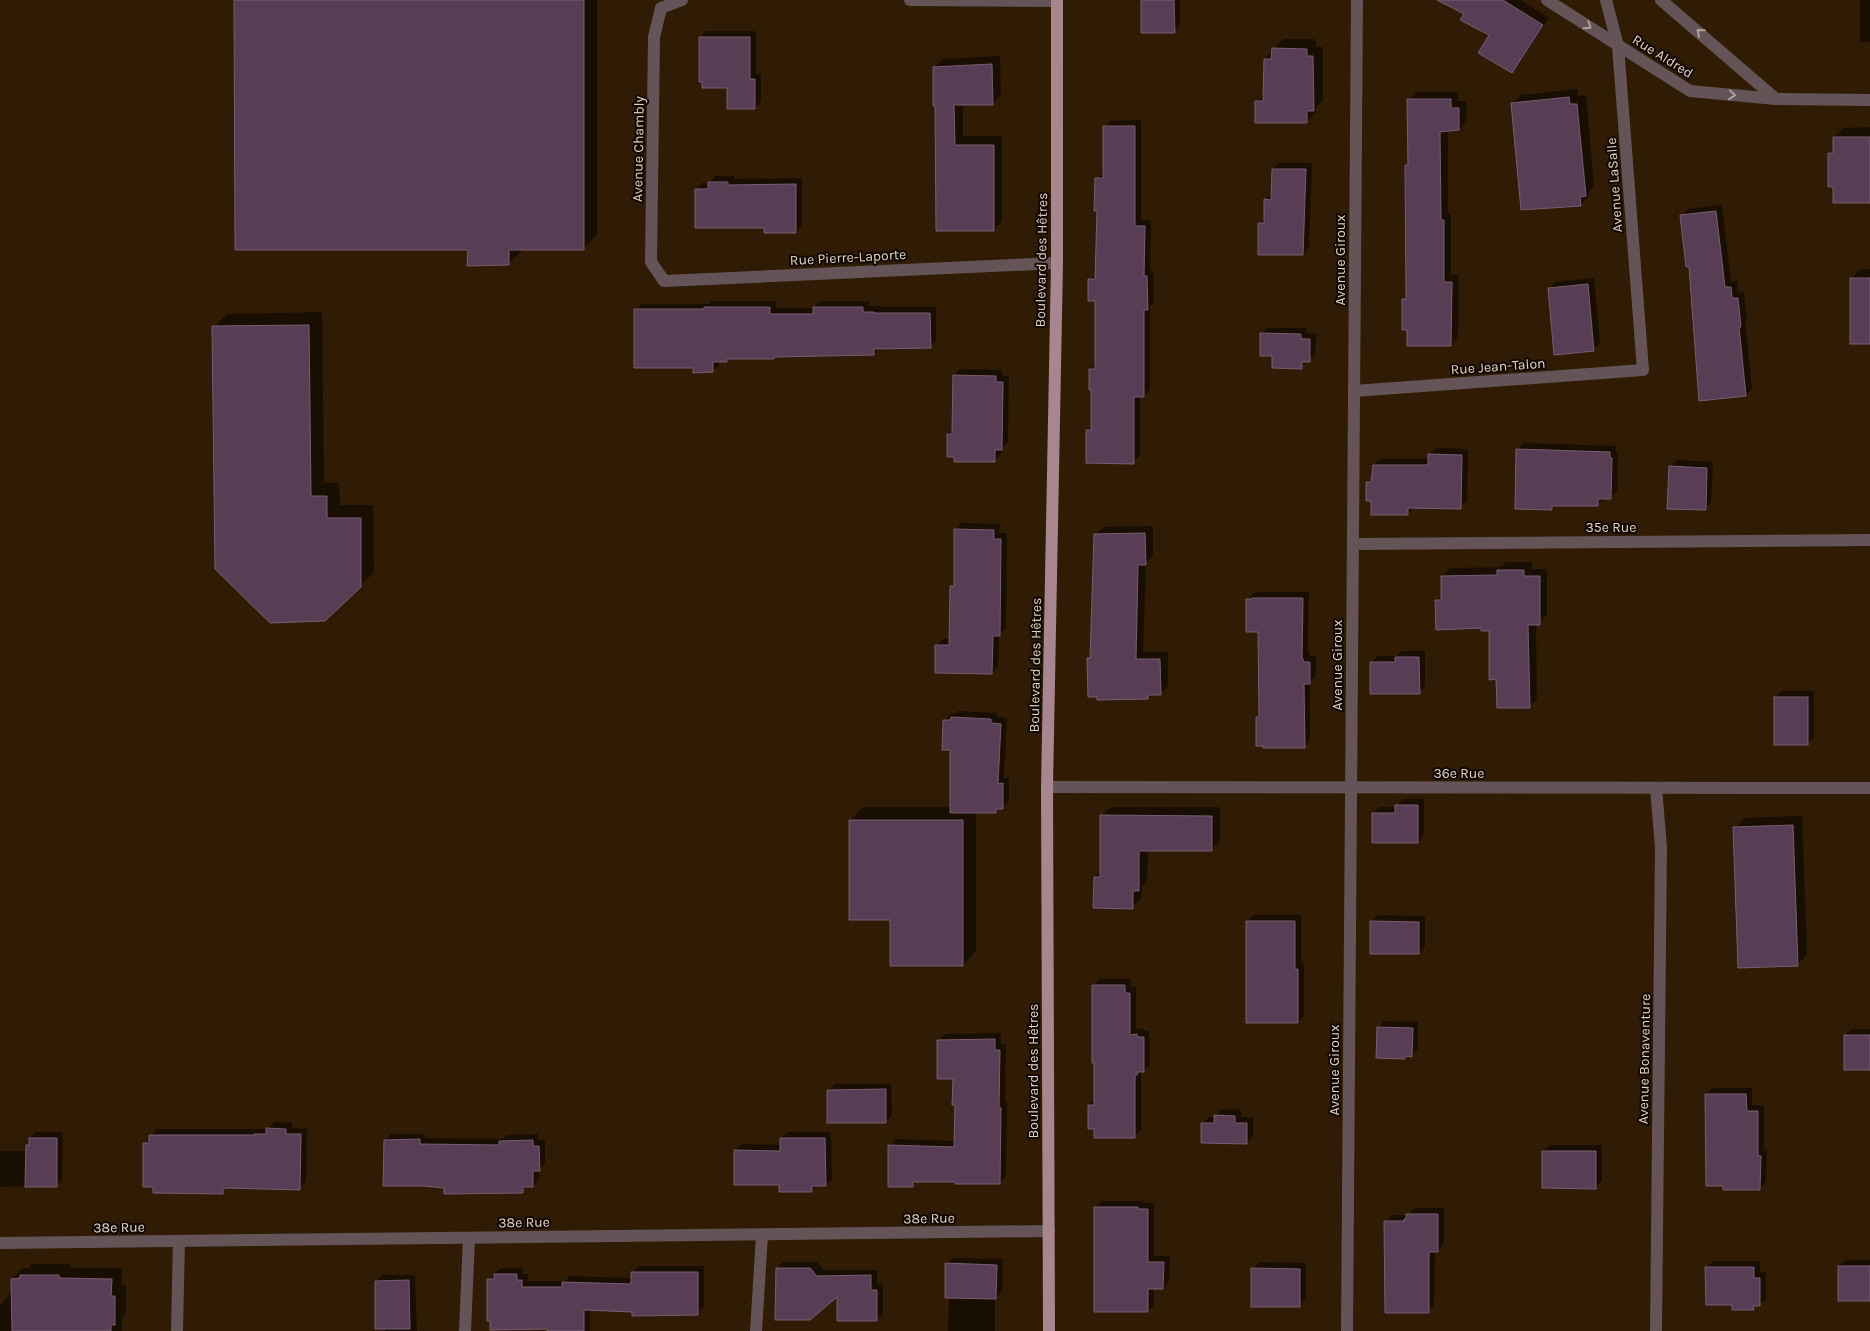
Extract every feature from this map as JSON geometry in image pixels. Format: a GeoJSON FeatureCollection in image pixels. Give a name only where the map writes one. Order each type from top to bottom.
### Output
{"type":"FeatureCollection","features":[{"type":"Feature","properties":{"kind":"main road","name":"Boulevard des Hêtres"},"geometry":{"type":"LineString","coordinates":[[1049,1331],[1047,787],[1057,263],[1057,1]]}},
{"type":"Feature","properties":{"kind":"street","name":"Avenue Chambly"},"geometry":{"type":"LineString","coordinates":[[651,262],[654,37],[661,8],[682,0]]}},
{"type":"Feature","properties":{"kind":"street"},"geometry":{"type":"LineString","coordinates":[[910,0],[1057,1]]}},
{"type":"Feature","properties":{"kind":"street","name":"Avenue Giroux"},"geometry":{"type":"LineString","coordinates":[[1347,1331],[1357,0]]}},
{"type":"Feature","properties":{"kind":"street","name":"Rue Aldred"},"geometry":{"type":"LineString","coordinates":[[1547,0],[1690,91],[1776,99],[1870,100]]}},
{"type":"Feature","properties":{"kind":"street","name":"Avenue LaSalle"},"geometry":{"type":"LineString","coordinates":[[1606,0],[1618,46],[1643,370]]}},
{"type":"Feature","properties":{"kind":"street"},"geometry":{"type":"LineString","coordinates":[[1661,0],[1776,99]]}},
{"type":"Feature","properties":{"kind":"street","name":"Rue Pierre-Laporte"},"geometry":{"type":"LineString","coordinates":[[651,262],[664,281],[1057,263]]}},
{"type":"Feature","properties":{"kind":"street","name":"Rue Jean-Talon"},"geometry":{"type":"LineString","coordinates":[[1354,391],[1643,370]]}},
{"type":"Feature","properties":{"kind":"street","name":"35e Rue"},"geometry":{"type":"LineString","coordinates":[[1353,544],[1870,540]]}},
{"type":"Feature","properties":{"kind":"street","name":"36e Rue"},"geometry":{"type":"LineString","coordinates":[[1047,787],[1870,788]]}},
{"type":"Feature","properties":{"kind":"street","name":"Avenue Bonaventure"},"geometry":{"type":"LineString","coordinates":[[1656,788],[1661,847],[1656,1331]]}},
{"type":"Feature","properties":{"kind":"street","name":"38e Rue"},"geometry":{"type":"LineString","coordinates":[[0,1243],[1049,1231]]}},
{"type":"Feature","properties":{"kind":"street"},"geometry":{"type":"LineString","coordinates":[[756,1331],[762,1235]]}},
{"type":"Feature","properties":{"kind":"street"},"geometry":{"type":"LineString","coordinates":[[465,1331],[469,1238]]}},
{"type":"Feature","properties":{"kind":"street"},"geometry":{"type":"LineString","coordinates":[[177,1331],[179,1241]]}},
{"type":"Feature","properties":{"kind":"building"},"geometry":{"type":"Polygon","coordinates":[[[234,0],[584,0],[584,250],[509,250],[509,265],[467,266],[468,250],[235,250],[234,0]]]}},
{"type":"Feature","properties":{"kind":"building"},"geometry":{"type":"Polygon","coordinates":[[[1141,0],[1174,0],[1175,33],[1141,33],[1141,0]]]}},
{"type":"Feature","properties":{"kind":"building"},"geometry":{"type":"Polygon","coordinates":[[[1437,0],[1503,0],[1543,25],[1512,73],[1478,53],[1489,35],[1460,20],[1464,14],[1437,0]]]}},
{"type":"Feature","properties":{"kind":"building"},"geometry":{"type":"Polygon","coordinates":[[[699,37],[750,37],[750,79],[755,79],[755,109],[727,109],[727,88],[702,88],[702,82],[699,82],[699,37]]]}},
{"type":"Feature","properties":{"kind":"building"},"geometry":{"type":"Polygon","coordinates":[[[1272,48],[1307,49],[1307,56],[1313,56],[1314,111],[1307,111],[1307,123],[1255,123],[1255,101],[1263,101],[1264,59],[1271,59],[1272,48]]]}},
{"type":"Feature","properties":{"kind":"building"},"geometry":{"type":"Polygon","coordinates":[[[992,64],[993,105],[954,105],[955,145],[994,145],[994,231],[936,231],[933,67],[992,64]]]}},
{"type":"Feature","properties":{"kind":"building"},"geometry":{"type":"Polygon","coordinates":[[[1569,97],[1570,104],[1577,104],[1586,196],[1580,197],[1581,206],[1521,210],[1511,103],[1569,97]]]}},
{"type":"Feature","properties":{"kind":"building"},"geometry":{"type":"Polygon","coordinates":[[[1407,99],[1451,99],[1451,108],[1459,108],[1459,130],[1440,132],[1441,220],[1444,220],[1444,282],[1452,282],[1451,346],[1407,346],[1407,330],[1402,330],[1402,299],[1406,299],[1405,165],[1408,165],[1407,99]]]}},
{"type":"Feature","properties":{"kind":"building"},"geometry":{"type":"Polygon","coordinates":[[[1103,126],[1135,126],[1135,226],[1145,226],[1144,276],[1147,276],[1148,310],[1144,310],[1144,397],[1134,397],[1134,464],[1086,463],[1086,430],[1091,430],[1089,369],[1095,369],[1095,301],[1088,301],[1088,279],[1095,279],[1097,211],[1094,211],[1095,178],[1103,178],[1103,126]]]}},
{"type":"Feature","properties":{"kind":"building"},"geometry":{"type":"Polygon","coordinates":[[[1833,137],[1870,137],[1870,203],[1833,203],[1833,187],[1828,187],[1828,153],[1833,153],[1833,137]]]}},
{"type":"Feature","properties":{"kind":"building"},"geometry":{"type":"Polygon","coordinates":[[[1272,169],[1306,169],[1303,255],[1258,255],[1258,223],[1264,223],[1264,199],[1271,200],[1272,169]]]}},
{"type":"Feature","properties":{"kind":"building"},"geometry":{"type":"Polygon","coordinates":[[[708,182],[728,182],[728,185],[796,184],[796,233],[764,233],[764,228],[695,228],[695,189],[708,189],[708,182]]]}},
{"type":"Feature","properties":{"kind":"building"},"geometry":{"type":"Polygon","coordinates":[[[1716,211],[1725,287],[1731,287],[1732,298],[1738,298],[1746,396],[1699,401],[1689,267],[1686,267],[1680,215],[1716,211]]]}},
{"type":"Feature","properties":{"kind":"building"},"geometry":{"type":"Polygon","coordinates":[[[1850,278],[1870,278],[1870,344],[1850,344],[1850,278]]]}},
{"type":"Feature","properties":{"kind":"building"},"geometry":{"type":"Polygon","coordinates":[[[1588,284],[1594,351],[1554,355],[1548,288],[1588,284]]]}},
{"type":"Feature","properties":{"kind":"building"},"geometry":{"type":"Polygon","coordinates":[[[704,307],[770,307],[770,314],[813,314],[813,307],[863,307],[863,312],[874,313],[930,313],[931,348],[874,349],[874,355],[727,359],[727,362],[713,362],[713,372],[693,373],[693,368],[634,368],[634,309],[704,309],[704,307]]]}},
{"type":"Feature","properties":{"kind":"building"},"geometry":{"type":"Polygon","coordinates":[[[309,325],[311,496],[327,496],[327,518],[361,518],[361,587],[325,621],[270,623],[215,569],[212,326],[309,325]]]}},
{"type":"Feature","properties":{"kind":"building"},"geometry":{"type":"Polygon","coordinates":[[[1260,333],[1301,334],[1301,339],[1310,339],[1310,362],[1302,362],[1302,369],[1272,368],[1272,356],[1260,356],[1260,333]]]}},
{"type":"Feature","properties":{"kind":"building"},"geometry":{"type":"Polygon","coordinates":[[[953,375],[996,376],[996,382],[1003,382],[1002,450],[995,450],[995,462],[954,462],[954,457],[947,457],[947,434],[952,434],[953,375]]]}},
{"type":"Feature","properties":{"kind":"building"},"geometry":{"type":"Polygon","coordinates":[[[1516,449],[1610,452],[1610,458],[1612,458],[1611,499],[1598,499],[1598,506],[1552,506],[1552,510],[1515,509],[1516,449]]]}},
{"type":"Feature","properties":{"kind":"building"},"geometry":{"type":"Polygon","coordinates":[[[1428,454],[1462,455],[1461,509],[1408,508],[1408,515],[1371,515],[1371,501],[1366,501],[1366,482],[1371,482],[1373,465],[1428,465],[1428,454]]]}},
{"type":"Feature","properties":{"kind":"building"},"geometry":{"type":"Polygon","coordinates":[[[1669,466],[1707,468],[1706,510],[1667,509],[1669,466]]]}},
{"type":"Feature","properties":{"kind":"building"},"geometry":{"type":"Polygon","coordinates":[[[954,529],[994,530],[994,539],[1001,539],[1000,636],[993,636],[992,674],[935,673],[935,645],[949,645],[950,586],[954,586],[954,529]]]}},
{"type":"Feature","properties":{"kind":"building"},"geometry":{"type":"Polygon","coordinates":[[[1145,533],[1146,565],[1138,565],[1136,659],[1160,659],[1161,695],[1148,695],[1148,699],[1097,700],[1097,697],[1088,697],[1087,658],[1090,658],[1094,534],[1145,533]]]}},
{"type":"Feature","properties":{"kind":"building"},"geometry":{"type":"Polygon","coordinates":[[[1497,570],[1524,570],[1524,576],[1540,576],[1540,625],[1528,625],[1530,708],[1497,708],[1496,679],[1489,680],[1489,631],[1481,631],[1481,628],[1436,630],[1435,600],[1441,600],[1441,576],[1497,575],[1497,570]]]}},
{"type":"Feature","properties":{"kind":"building"},"geometry":{"type":"Polygon","coordinates":[[[1303,598],[1302,657],[1304,662],[1310,662],[1310,684],[1304,684],[1305,748],[1263,748],[1263,746],[1256,746],[1256,717],[1259,717],[1258,632],[1246,632],[1246,599],[1303,598]]]}},
{"type":"Feature","properties":{"kind":"building"},"geometry":{"type":"Polygon","coordinates":[[[1395,657],[1419,657],[1420,694],[1370,694],[1370,662],[1395,662],[1395,657]]]}},
{"type":"Feature","properties":{"kind":"building"},"geometry":{"type":"Polygon","coordinates":[[[1774,697],[1808,697],[1808,745],[1774,745],[1774,697]]]}},
{"type":"Feature","properties":{"kind":"building"},"geometry":{"type":"Polygon","coordinates":[[[951,717],[991,719],[991,723],[1001,724],[998,784],[1003,783],[1003,809],[996,809],[996,813],[950,813],[950,750],[942,750],[943,720],[950,720],[951,717]]]}},
{"type":"Feature","properties":{"kind":"building"},"geometry":{"type":"Polygon","coordinates":[[[1395,805],[1418,805],[1418,843],[1372,843],[1372,813],[1395,813],[1395,805]]]}},
{"type":"Feature","properties":{"kind":"building"},"geometry":{"type":"Polygon","coordinates":[[[1100,815],[1212,816],[1212,851],[1139,851],[1139,891],[1133,891],[1133,909],[1093,908],[1094,877],[1100,877],[1100,815]]]}},
{"type":"Feature","properties":{"kind":"building"},"geometry":{"type":"Polygon","coordinates":[[[849,820],[963,820],[963,966],[890,966],[890,920],[849,920],[849,820]]]}},
{"type":"Feature","properties":{"kind":"building"},"geometry":{"type":"Polygon","coordinates":[[[1793,825],[1798,966],[1738,968],[1733,827],[1793,825]]]}},
{"type":"Feature","properties":{"kind":"building"},"geometry":{"type":"Polygon","coordinates":[[[1246,921],[1295,921],[1295,969],[1298,969],[1298,1023],[1246,1023],[1246,921]]]}},
{"type":"Feature","properties":{"kind":"building"},"geometry":{"type":"Polygon","coordinates":[[[1370,921],[1419,922],[1419,954],[1370,954],[1370,921]]]}},
{"type":"Feature","properties":{"kind":"building"},"geometry":{"type":"Polygon","coordinates":[[[1092,985],[1125,985],[1125,993],[1130,993],[1130,1035],[1137,1034],[1138,1037],[1144,1037],[1144,1072],[1138,1072],[1135,1075],[1135,1138],[1094,1138],[1094,1129],[1088,1129],[1088,1105],[1094,1105],[1092,985]]]}},
{"type":"Feature","properties":{"kind":"building"},"geometry":{"type":"Polygon","coordinates":[[[1377,1027],[1413,1028],[1412,1057],[1405,1056],[1405,1059],[1376,1058],[1377,1027]]]}},
{"type":"Feature","properties":{"kind":"building"},"geometry":{"type":"Polygon","coordinates":[[[1844,1035],[1870,1035],[1870,1070],[1844,1070],[1844,1035]]]}},
{"type":"Feature","properties":{"kind":"building"},"geometry":{"type":"Polygon","coordinates":[[[995,1039],[995,1050],[1000,1050],[1000,1184],[913,1182],[913,1187],[888,1187],[888,1145],[954,1147],[955,1105],[952,1105],[953,1079],[937,1079],[937,1040],[995,1039]]]}},
{"type":"Feature","properties":{"kind":"building"},"geometry":{"type":"Polygon","coordinates":[[[886,1089],[886,1123],[827,1123],[827,1090],[886,1089]]]}},
{"type":"Feature","properties":{"kind":"building"},"geometry":{"type":"Polygon","coordinates":[[[1705,1094],[1746,1094],[1747,1111],[1758,1111],[1758,1156],[1761,1156],[1760,1190],[1723,1190],[1723,1186],[1706,1186],[1705,1094]]]}},
{"type":"Feature","properties":{"kind":"building"},"geometry":{"type":"Polygon","coordinates":[[[1214,1115],[1235,1116],[1235,1123],[1247,1123],[1247,1144],[1201,1143],[1201,1123],[1214,1123],[1214,1115]]]}},
{"type":"Feature","properties":{"kind":"building"},"geometry":{"type":"Polygon","coordinates":[[[266,1128],[286,1129],[286,1134],[301,1134],[300,1190],[228,1188],[223,1189],[223,1194],[153,1193],[153,1187],[143,1187],[143,1143],[149,1143],[149,1135],[254,1135],[266,1134],[266,1128]]]}},
{"type":"Feature","properties":{"kind":"building"},"geometry":{"type":"Polygon","coordinates":[[[29,1138],[57,1138],[57,1187],[25,1187],[26,1145],[29,1145],[29,1138]]]}},
{"type":"Feature","properties":{"kind":"building"},"geometry":{"type":"Polygon","coordinates":[[[780,1138],[825,1138],[826,1186],[812,1186],[812,1192],[779,1192],[779,1185],[734,1185],[734,1150],[780,1151],[780,1138]]]}},
{"type":"Feature","properties":{"kind":"building"},"geometry":{"type":"Polygon","coordinates":[[[420,1139],[420,1144],[499,1145],[499,1141],[533,1140],[533,1146],[539,1146],[540,1171],[533,1171],[533,1187],[523,1187],[523,1193],[444,1194],[444,1188],[383,1186],[384,1140],[420,1139]]]}},
{"type":"Feature","properties":{"kind":"building"},"geometry":{"type":"Polygon","coordinates":[[[1542,1151],[1596,1151],[1596,1189],[1542,1188],[1542,1151]]]}},
{"type":"Feature","properties":{"kind":"building"},"geometry":{"type":"Polygon","coordinates":[[[1094,1207],[1138,1207],[1138,1209],[1148,1209],[1148,1262],[1164,1262],[1163,1289],[1148,1289],[1148,1312],[1094,1312],[1094,1207]]]}},
{"type":"Feature","properties":{"kind":"building"},"geometry":{"type":"Polygon","coordinates":[[[1406,1214],[1438,1214],[1438,1252],[1429,1252],[1429,1313],[1385,1313],[1384,1221],[1404,1221],[1406,1214]]]}},
{"type":"Feature","properties":{"kind":"building"},"geometry":{"type":"Polygon","coordinates":[[[945,1263],[997,1265],[996,1299],[945,1298],[945,1263]]]}},
{"type":"Feature","properties":{"kind":"building"},"geometry":{"type":"Polygon","coordinates":[[[1838,1266],[1870,1266],[1870,1301],[1838,1301],[1838,1266]]]}},
{"type":"Feature","properties":{"kind":"building"},"geometry":{"type":"Polygon","coordinates":[[[1705,1267],[1754,1267],[1754,1278],[1760,1278],[1760,1306],[1753,1306],[1754,1310],[1732,1310],[1732,1305],[1706,1305],[1705,1267]]]}},
{"type":"Feature","properties":{"kind":"building"},"geometry":{"type":"Polygon","coordinates":[[[776,1268],[810,1268],[817,1276],[871,1275],[871,1290],[877,1290],[877,1321],[837,1321],[837,1297],[810,1320],[775,1320],[776,1268]]]}},
{"type":"Feature","properties":{"kind":"building"},"geometry":{"type":"Polygon","coordinates":[[[1251,1268],[1300,1269],[1300,1307],[1251,1307],[1251,1268]]]}},
{"type":"Feature","properties":{"kind":"building"},"geometry":{"type":"Polygon","coordinates":[[[631,1272],[698,1272],[698,1315],[632,1316],[632,1312],[584,1310],[584,1331],[547,1331],[547,1329],[490,1330],[490,1321],[487,1321],[487,1279],[494,1279],[494,1274],[517,1274],[517,1280],[522,1280],[522,1287],[562,1287],[562,1282],[631,1284],[631,1272]]]}},
{"type":"Feature","properties":{"kind":"building"},"geometry":{"type":"Polygon","coordinates":[[[20,1275],[59,1275],[59,1278],[112,1279],[111,1296],[115,1296],[115,1325],[111,1325],[111,1331],[12,1331],[11,1279],[20,1278],[20,1275]]]}},
{"type":"Feature","properties":{"kind":"building"},"geometry":{"type":"Polygon","coordinates":[[[409,1280],[410,1329],[375,1329],[375,1281],[409,1280]]]}}]}
